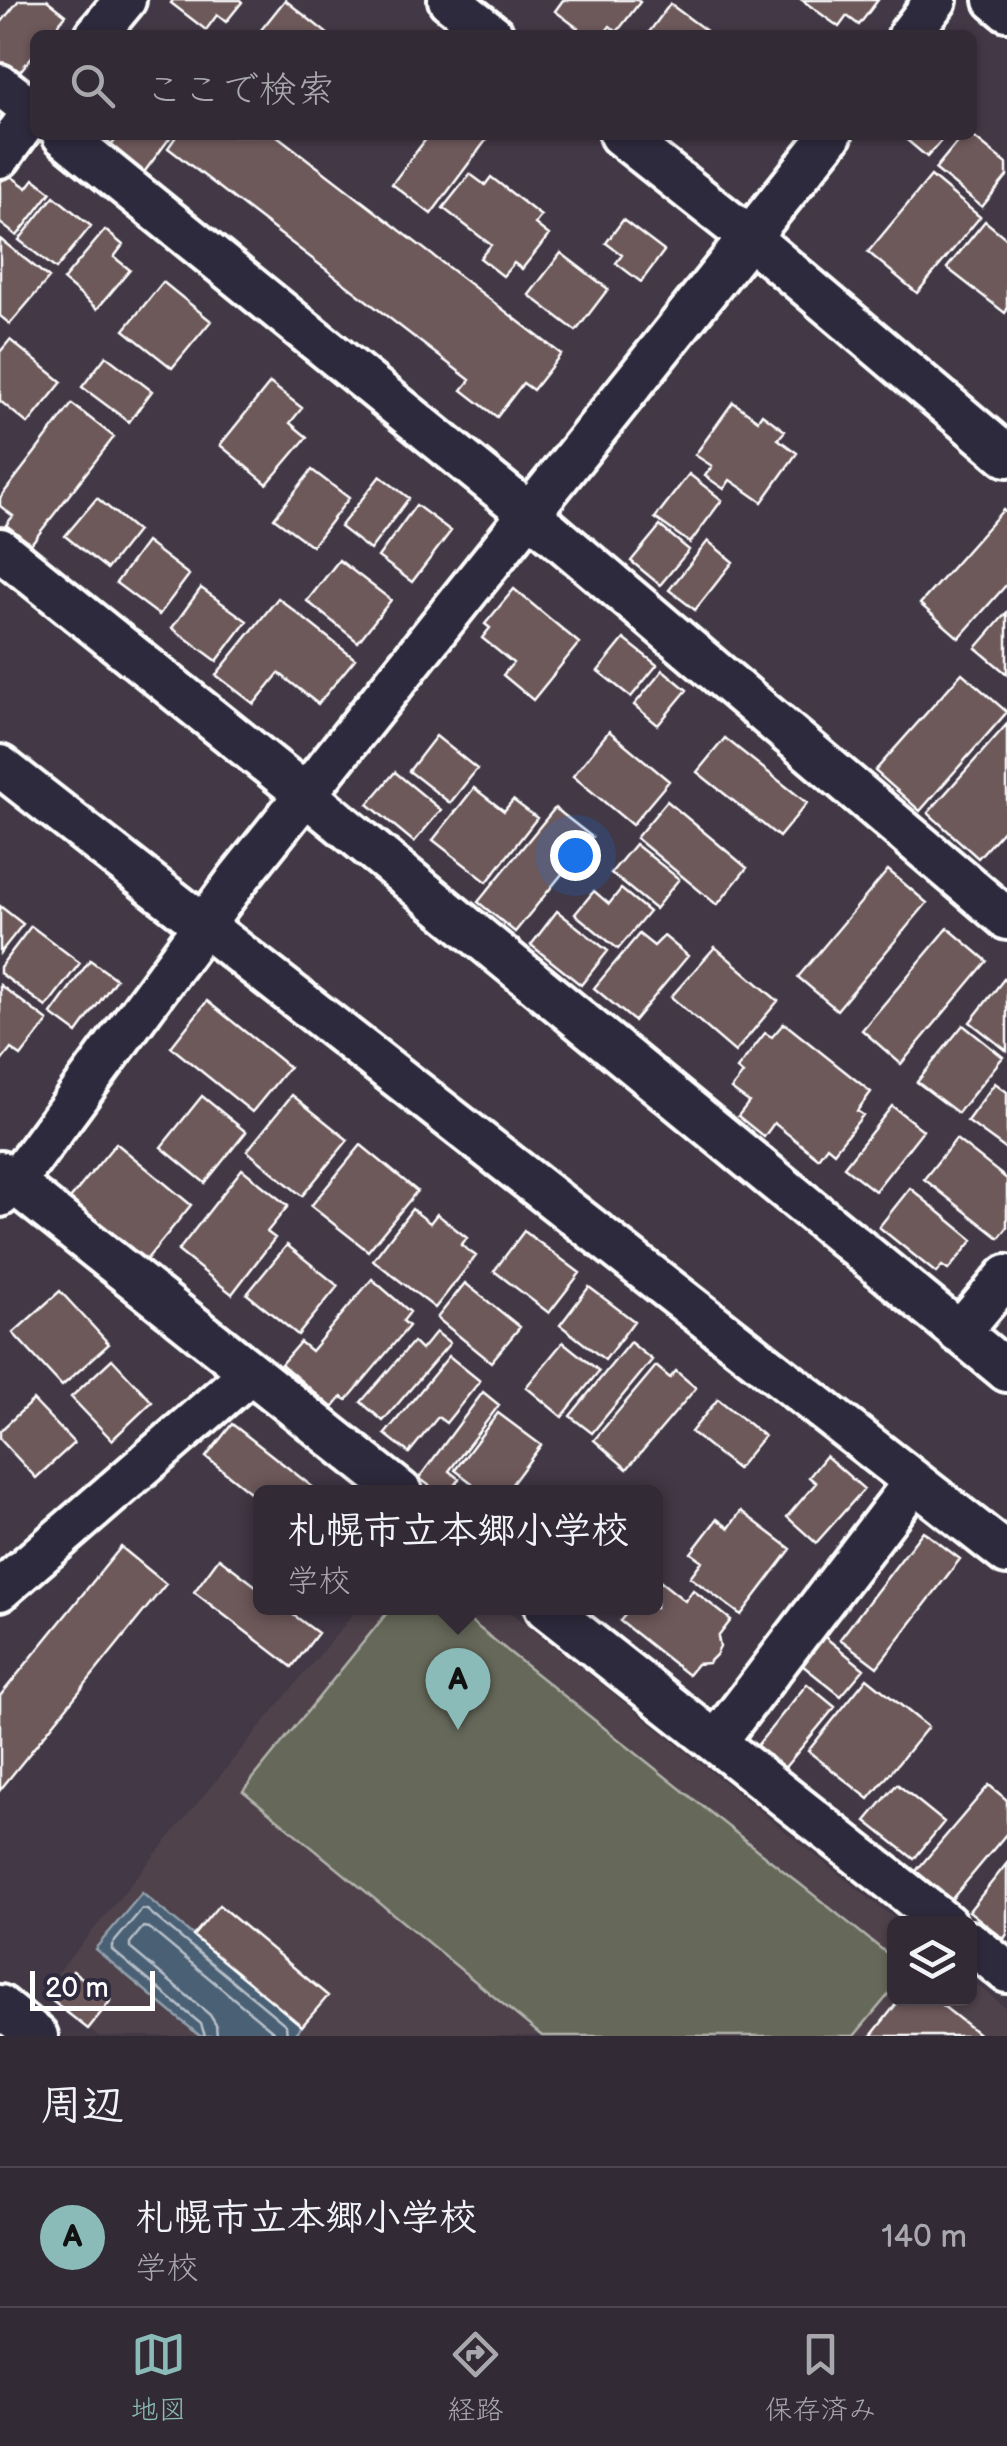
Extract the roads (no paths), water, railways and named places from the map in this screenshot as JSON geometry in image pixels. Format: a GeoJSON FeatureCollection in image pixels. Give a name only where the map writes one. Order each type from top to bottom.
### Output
{"type":"FeatureCollection","features":[{"type":"Feature","properties":{"kind":"street"},"geometry":{"type":"LineString","coordinates":[[100,30],[125,0]]}},
{"type":"Feature","properties":{"kind":"street"},"geometry":{"type":"LineString","coordinates":[[449,0],[487,30]]}},
{"type":"Feature","properties":{"kind":"street"},"geometry":{"type":"LineString","coordinates":[[913,30],[936,0]]}},
{"type":"Feature","properties":{"kind":"street"},"geometry":{"type":"LineString","coordinates":[[995,0],[1007,10]]}},
{"type":"Feature","properties":{"kind":"street"},"geometry":{"type":"LineString","coordinates":[[0,84],[30,107]]}},
{"type":"Feature","properties":{"kind":"street"},"geometry":{"type":"LineString","coordinates":[[0,157],[30,128]]}},
{"type":"Feature","properties":{"kind":"street"},"geometry":{"type":"LineString","coordinates":[[71,140],[530,514],[1007,919]]}},
{"type":"Feature","properties":{"kind":"street"},"geometry":{"type":"LineString","coordinates":[[626,140],[750,238],[1007,456]]}},
{"type":"Feature","properties":{"kind":"street"},"geometry":{"type":"LineString","coordinates":[[392,1485],[5,1184],[298,803],[827,140]]}},
{"type":"Feature","properties":{"kind":"street"},"geometry":{"type":"LineString","coordinates":[[0,550],[298,803],[1007,1371]]}},
{"type":"Feature","properties":{"kind":"street"},"geometry":{"type":"LineString","coordinates":[[0,766],[1007,1554]]}},
{"type":"Feature","properties":{"kind":"street"},"geometry":{"type":"LineString","coordinates":[[959,1332],[1007,1276]]}},
{"type":"Feature","properties":{"kind":"street"},"geometry":{"type":"LineString","coordinates":[[0,1590],[250,1373]]}},
{"type":"Feature","properties":{"kind":"street"},"geometry":{"type":"LineString","coordinates":[[716,1742],[914,1482]]}},
{"type":"Feature","properties":{"kind":"street"},"geometry":{"type":"LineString","coordinates":[[555,1615],[936,1916]]}},
{"type":"Feature","properties":{"kind":"street"},"geometry":{"type":"LineString","coordinates":[[977,1948],[1007,1972]]}},
{"type":"Feature","properties":{"kind":"street"},"geometry":{"type":"LineString","coordinates":[[0,2006],[37,2036]]}},
{"type":"Feature","properties":{"kind":"water"},"geometry":{"type":"Polygon","coordinates":[[[142,1893],[302,2026],[294,2036],[200,2036],[95,1949],[142,1893]]]}},
{"type":"Feature","properties":{"kind":"place","name":"札幌市立本郷小学校"},"geometry":{"type":"Point","coordinates":[458,1730]}}]}
